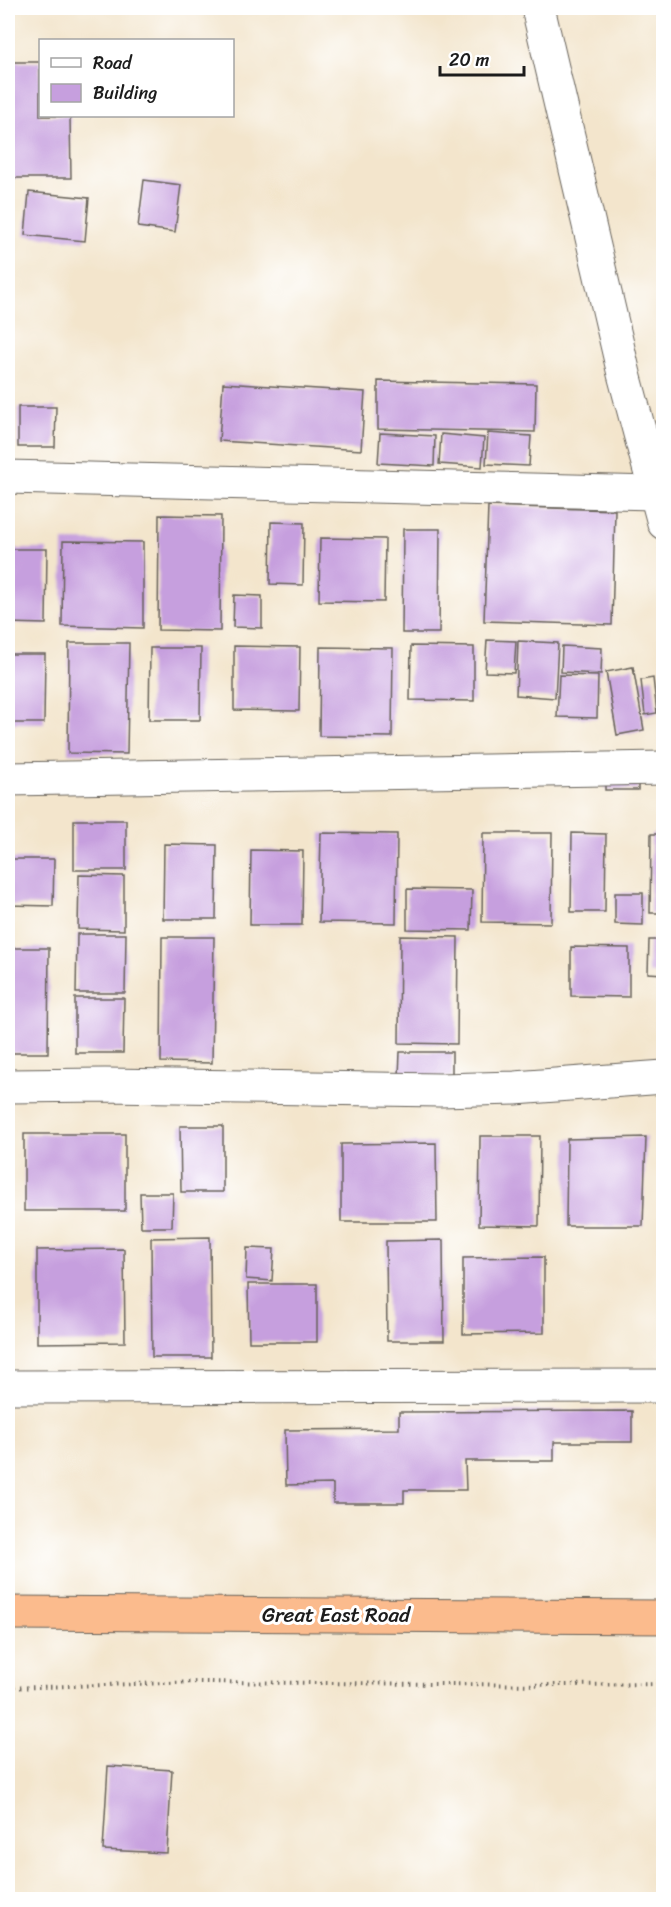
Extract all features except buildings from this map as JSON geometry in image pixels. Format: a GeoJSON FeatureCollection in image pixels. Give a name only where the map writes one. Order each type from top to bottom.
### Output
{"type":"FeatureCollection","features":[{"type":"Feature","properties":{"kind":"highway","name":"Great East Road"},"geometry":{"type":"LineString","coordinates":[[8,1613],[663,1617]]}},
{"type":"Feature","properties":{"kind":"street"},"geometry":{"type":"LineString","coordinates":[[8,477],[659,508],[624,374],[538,8]]}},
{"type":"Feature","properties":{"kind":"street"},"geometry":{"type":"LineString","coordinates":[[8,779],[663,768]]}},
{"type":"Feature","properties":{"kind":"street"},"geometry":{"type":"LineString","coordinates":[[8,1086],[220,1086],[440,1090],[515,1088],[663,1077]]}},
{"type":"Feature","properties":{"kind":"street"},"geometry":{"type":"LineString","coordinates":[[8,1387],[663,1386]]}},
{"type":"Feature","properties":{"kind":"path"},"geometry":{"type":"LineString","coordinates":[[8,1688],[199,1682],[663,1684]]}}]}
